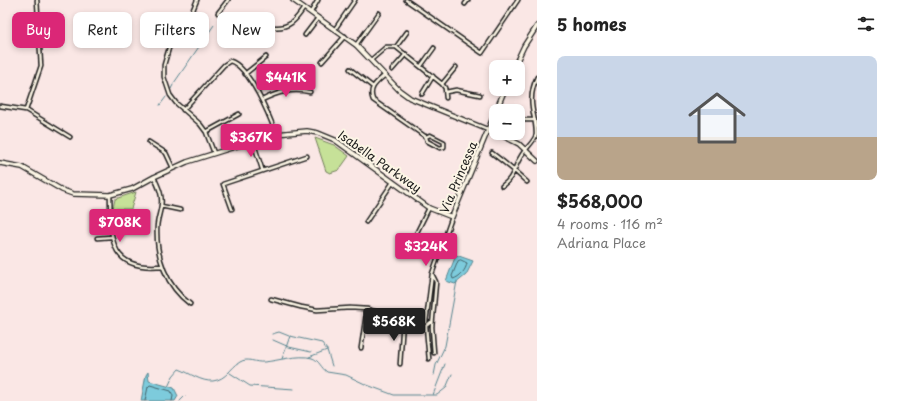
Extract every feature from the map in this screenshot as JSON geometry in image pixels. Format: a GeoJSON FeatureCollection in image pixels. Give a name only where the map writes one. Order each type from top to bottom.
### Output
{"type":"FeatureCollection","features":[{"type":"Feature","properties":{"kind":"street"},"geometry":{"type":"LineString","coordinates":[[26,110],[41,66],[37,0]]}},
{"type":"Feature","properties":{"kind":"street"},"geometry":{"type":"LineString","coordinates":[[197,0],[188,22],[169,48],[164,65],[166,86],[176,104],[200,124],[206,132],[214,153]]}},
{"type":"Feature","properties":{"kind":"street"},"geometry":{"type":"LineString","coordinates":[[219,12],[228,0]]}},
{"type":"Feature","properties":{"kind":"street"},"geometry":{"type":"LineString","coordinates":[[293,0],[356,45],[399,90],[410,98],[489,130]]}},
{"type":"Feature","properties":{"kind":"street"},"geometry":{"type":"LineString","coordinates":[[311,12],[318,0]]}},
{"type":"Feature","properties":{"kind":"street"},"geometry":{"type":"LineString","coordinates":[[335,29],[355,0]]}},
{"type":"Feature","properties":{"kind":"street"},"geometry":{"type":"LineString","coordinates":[[406,0],[482,53],[518,0]]}},
{"type":"Feature","properties":{"kind":"street"},"geometry":{"type":"LineString","coordinates":[[465,4],[468,0]]}},
{"type":"Feature","properties":{"kind":"street"},"geometry":{"type":"LineString","coordinates":[[275,27],[286,27],[292,23],[304,8]]}},
{"type":"Feature","properties":{"kind":"street"},"geometry":{"type":"LineString","coordinates":[[356,45],[379,13]]}},
{"type":"Feature","properties":{"kind":"street"},"geometry":{"type":"LineString","coordinates":[[305,35],[319,18]]}},
{"type":"Feature","properties":{"kind":"street"},"geometry":{"type":"LineString","coordinates":[[517,60],[524,46],[537,26]]}},
{"type":"Feature","properties":{"kind":"street"},"geometry":{"type":"LineString","coordinates":[[396,47],[407,32]]}},
{"type":"Feature","properties":{"kind":"street"},"geometry":{"type":"LineString","coordinates":[[322,62],[345,36]]}},
{"type":"Feature","properties":{"kind":"street"},"geometry":{"type":"LineString","coordinates":[[371,60],[386,47],[396,47],[442,84],[446,92],[446,98]]}},
{"type":"Feature","properties":{"kind":"street"},"geometry":{"type":"LineString","coordinates":[[421,66],[434,48]]}},
{"type":"Feature","properties":{"kind":"street"},"geometry":{"type":"LineString","coordinates":[[392,70],[406,54]]}},
{"type":"Feature","properties":{"kind":"street"},"geometry":{"type":"LineString","coordinates":[[245,74],[266,57]]}},
{"type":"Feature","properties":{"kind":"street"},"geometry":{"type":"LineString","coordinates":[[184,110],[228,62],[233,62],[245,74],[262,100],[276,134]]}},
{"type":"Feature","properties":{"kind":"street"},"geometry":{"type":"LineString","coordinates":[[442,84],[456,67]]}},
{"type":"Feature","properties":{"kind":"street"},"geometry":{"type":"LineString","coordinates":[[350,69],[373,87]]}},
{"type":"Feature","properties":{"kind":"street"},"geometry":{"type":"LineString","coordinates":[[385,75],[373,87],[371,95],[373,100],[426,137],[427,141],[440,148],[444,146],[444,142],[430,136],[426,137]]}},
{"type":"Feature","properties":{"kind":"street"},"geometry":{"type":"LineString","coordinates":[[422,94],[433,76]]}},
{"type":"Feature","properties":{"kind":"street"},"geometry":{"type":"LineString","coordinates":[[502,186],[507,183],[520,158],[536,135],[532,101],[533,88],[537,77]]}},
{"type":"Feature","properties":{"kind":"street"},"geometry":{"type":"LineString","coordinates":[[262,100],[287,90],[310,92]]}},
{"type":"Feature","properties":{"kind":"street"},"geometry":{"type":"LineString","coordinates":[[446,92],[456,90],[480,95]]}},
{"type":"Feature","properties":{"kind":"street"},"geometry":{"type":"LineString","coordinates":[[0,106],[26,110],[70,137]]}},
{"type":"Feature","properties":{"kind":"street"},"geometry":{"type":"LineString","coordinates":[[206,132],[239,114]]}},
{"type":"Feature","properties":{"kind":"street"},"geometry":{"type":"LineString","coordinates":[[525,120],[535,120]]}},
{"type":"Feature","properties":{"kind":"street","name":"Isabella Parkway"},"geometry":{"type":"LineString","coordinates":[[0,163],[22,167],[62,190],[73,194],[110,195],[132,190],[173,168],[214,153],[276,134],[307,130],[327,136],[429,208],[452,217]]}},
{"type":"Feature","properties":{"kind":"street","name":"Via Princessa"},"geometry":{"type":"LineString","coordinates":[[403,320],[426,322],[432,274],[452,217],[489,130]]}},
{"type":"Feature","properties":{"kind":"street"},"geometry":{"type":"LineString","coordinates":[[512,140],[526,149],[537,161]]}},
{"type":"Feature","properties":{"kind":"street"},"geometry":{"type":"LineString","coordinates":[[253,141],[262,169]]}},
{"type":"Feature","properties":{"kind":"street"},"geometry":{"type":"LineString","coordinates":[[149,142],[166,153],[173,168]]}},
{"type":"Feature","properties":{"kind":"street"},"geometry":{"type":"LineString","coordinates":[[492,152],[527,182]]}},
{"type":"Feature","properties":{"kind":"street"},"geometry":{"type":"LineString","coordinates":[[232,209],[223,184],[262,169],[307,156]]}},
{"type":"Feature","properties":{"kind":"street"},"geometry":{"type":"LineString","coordinates":[[154,177],[161,191],[162,206],[157,228],[162,266],[171,286],[190,304]]}},
{"type":"Feature","properties":{"kind":"street"},"geometry":{"type":"LineString","coordinates":[[366,222],[393,182]]}},
{"type":"Feature","properties":{"kind":"street"},"geometry":{"type":"LineString","coordinates":[[110,195],[111,237],[118,253],[137,266],[162,266]]}},
{"type":"Feature","properties":{"kind":"street"},"geometry":{"type":"LineString","coordinates":[[162,206],[180,210]]}},
{"type":"Feature","properties":{"kind":"street"},"geometry":{"type":"LineString","coordinates":[[409,248],[429,208]]}},
{"type":"Feature","properties":{"kind":"street"},"geometry":{"type":"LineString","coordinates":[[97,238],[111,237]]}},
{"type":"Feature","properties":{"kind":"street","name":"Via Princessa"},"geometry":{"type":"LineString","coordinates":[[432,274],[436,284],[432,322],[434,353]]}},
{"type":"Feature","properties":{"kind":"street"},"geometry":{"type":"LineString","coordinates":[[272,298],[301,308],[317,310],[350,308],[367,310],[403,320],[400,364]]}},
{"type":"Feature","properties":{"kind":"street"},"geometry":{"type":"LineString","coordinates":[[361,348],[367,310]]}},
{"type":"Feature","properties":{"kind":"street","name":"Via Princessa"},"geometry":{"type":"LineString","coordinates":[[429,359],[426,326],[432,322]]}},
{"type":"Feature","properties":{"kind":"green space"},"geometry":{"type":"Polygon","coordinates":[[[315,138],[334,145],[349,156],[339,170],[330,173],[326,171],[315,138]]]}},
{"type":"Feature","properties":{"kind":"green space"},"geometry":{"type":"Polygon","coordinates":[[[136,192],[131,209],[113,209],[115,199],[136,192]]]}},
{"type":"Feature","properties":{"kind":"water"},"geometry":{"type":"Polygon","coordinates":[[[456,255],[473,261],[466,275],[455,284],[446,281],[456,255]]]}},
{"type":"Feature","properties":{"kind":"water"},"geometry":{"type":"Polygon","coordinates":[[[148,372],[149,381],[174,388],[178,396],[175,401],[141,401],[146,375],[148,372]]]}},
{"type":"Feature","properties":{"kind":"waterway"},"geometry":{"type":"LineString","coordinates":[[174,83],[214,25]]}},
{"type":"Feature","properties":{"kind":"waterway"},"geometry":{"type":"LineString","coordinates":[[171,89],[173,85]]}},
{"type":"Feature","properties":{"kind":"waterway"},"geometry":{"type":"LineString","coordinates":[[160,105],[166,97]]}},
{"type":"Feature","properties":{"kind":"waterway"},"geometry":{"type":"LineString","coordinates":[[434,375],[436,365],[445,346],[457,281]]}},
{"type":"Feature","properties":{"kind":"waterway"},"geometry":{"type":"LineString","coordinates":[[272,334],[279,332],[289,336]]}},
{"type":"Feature","properties":{"kind":"waterway"},"geometry":{"type":"LineString","coordinates":[[282,359],[290,336],[322,343],[327,350],[332,366]]}},
{"type":"Feature","properties":{"kind":"waterway"},"geometry":{"type":"LineString","coordinates":[[273,340],[289,347],[311,352]]}},
{"type":"Feature","properties":{"kind":"waterway"},"geometry":{"type":"LineString","coordinates":[[309,357],[327,350]]}},
{"type":"Feature","properties":{"kind":"waterway"},"geometry":{"type":"LineString","coordinates":[[168,387],[173,376],[179,369],[200,379],[213,381],[222,378],[237,364],[246,360],[264,362],[301,357],[314,359],[327,372],[346,375],[394,395],[437,395],[446,388],[452,374]]}},
{"type":"Feature","properties":{"kind":"waterway"},"geometry":{"type":"LineString","coordinates":[[433,395],[445,364]]}},
{"type":"Feature","properties":{"kind":"waterway"},"geometry":{"type":"LineString","coordinates":[[230,373],[250,386],[294,389]]}},
{"type":"Feature","properties":{"kind":"waterway"},"geometry":{"type":"LineString","coordinates":[[180,401],[185,396]]}}]}
